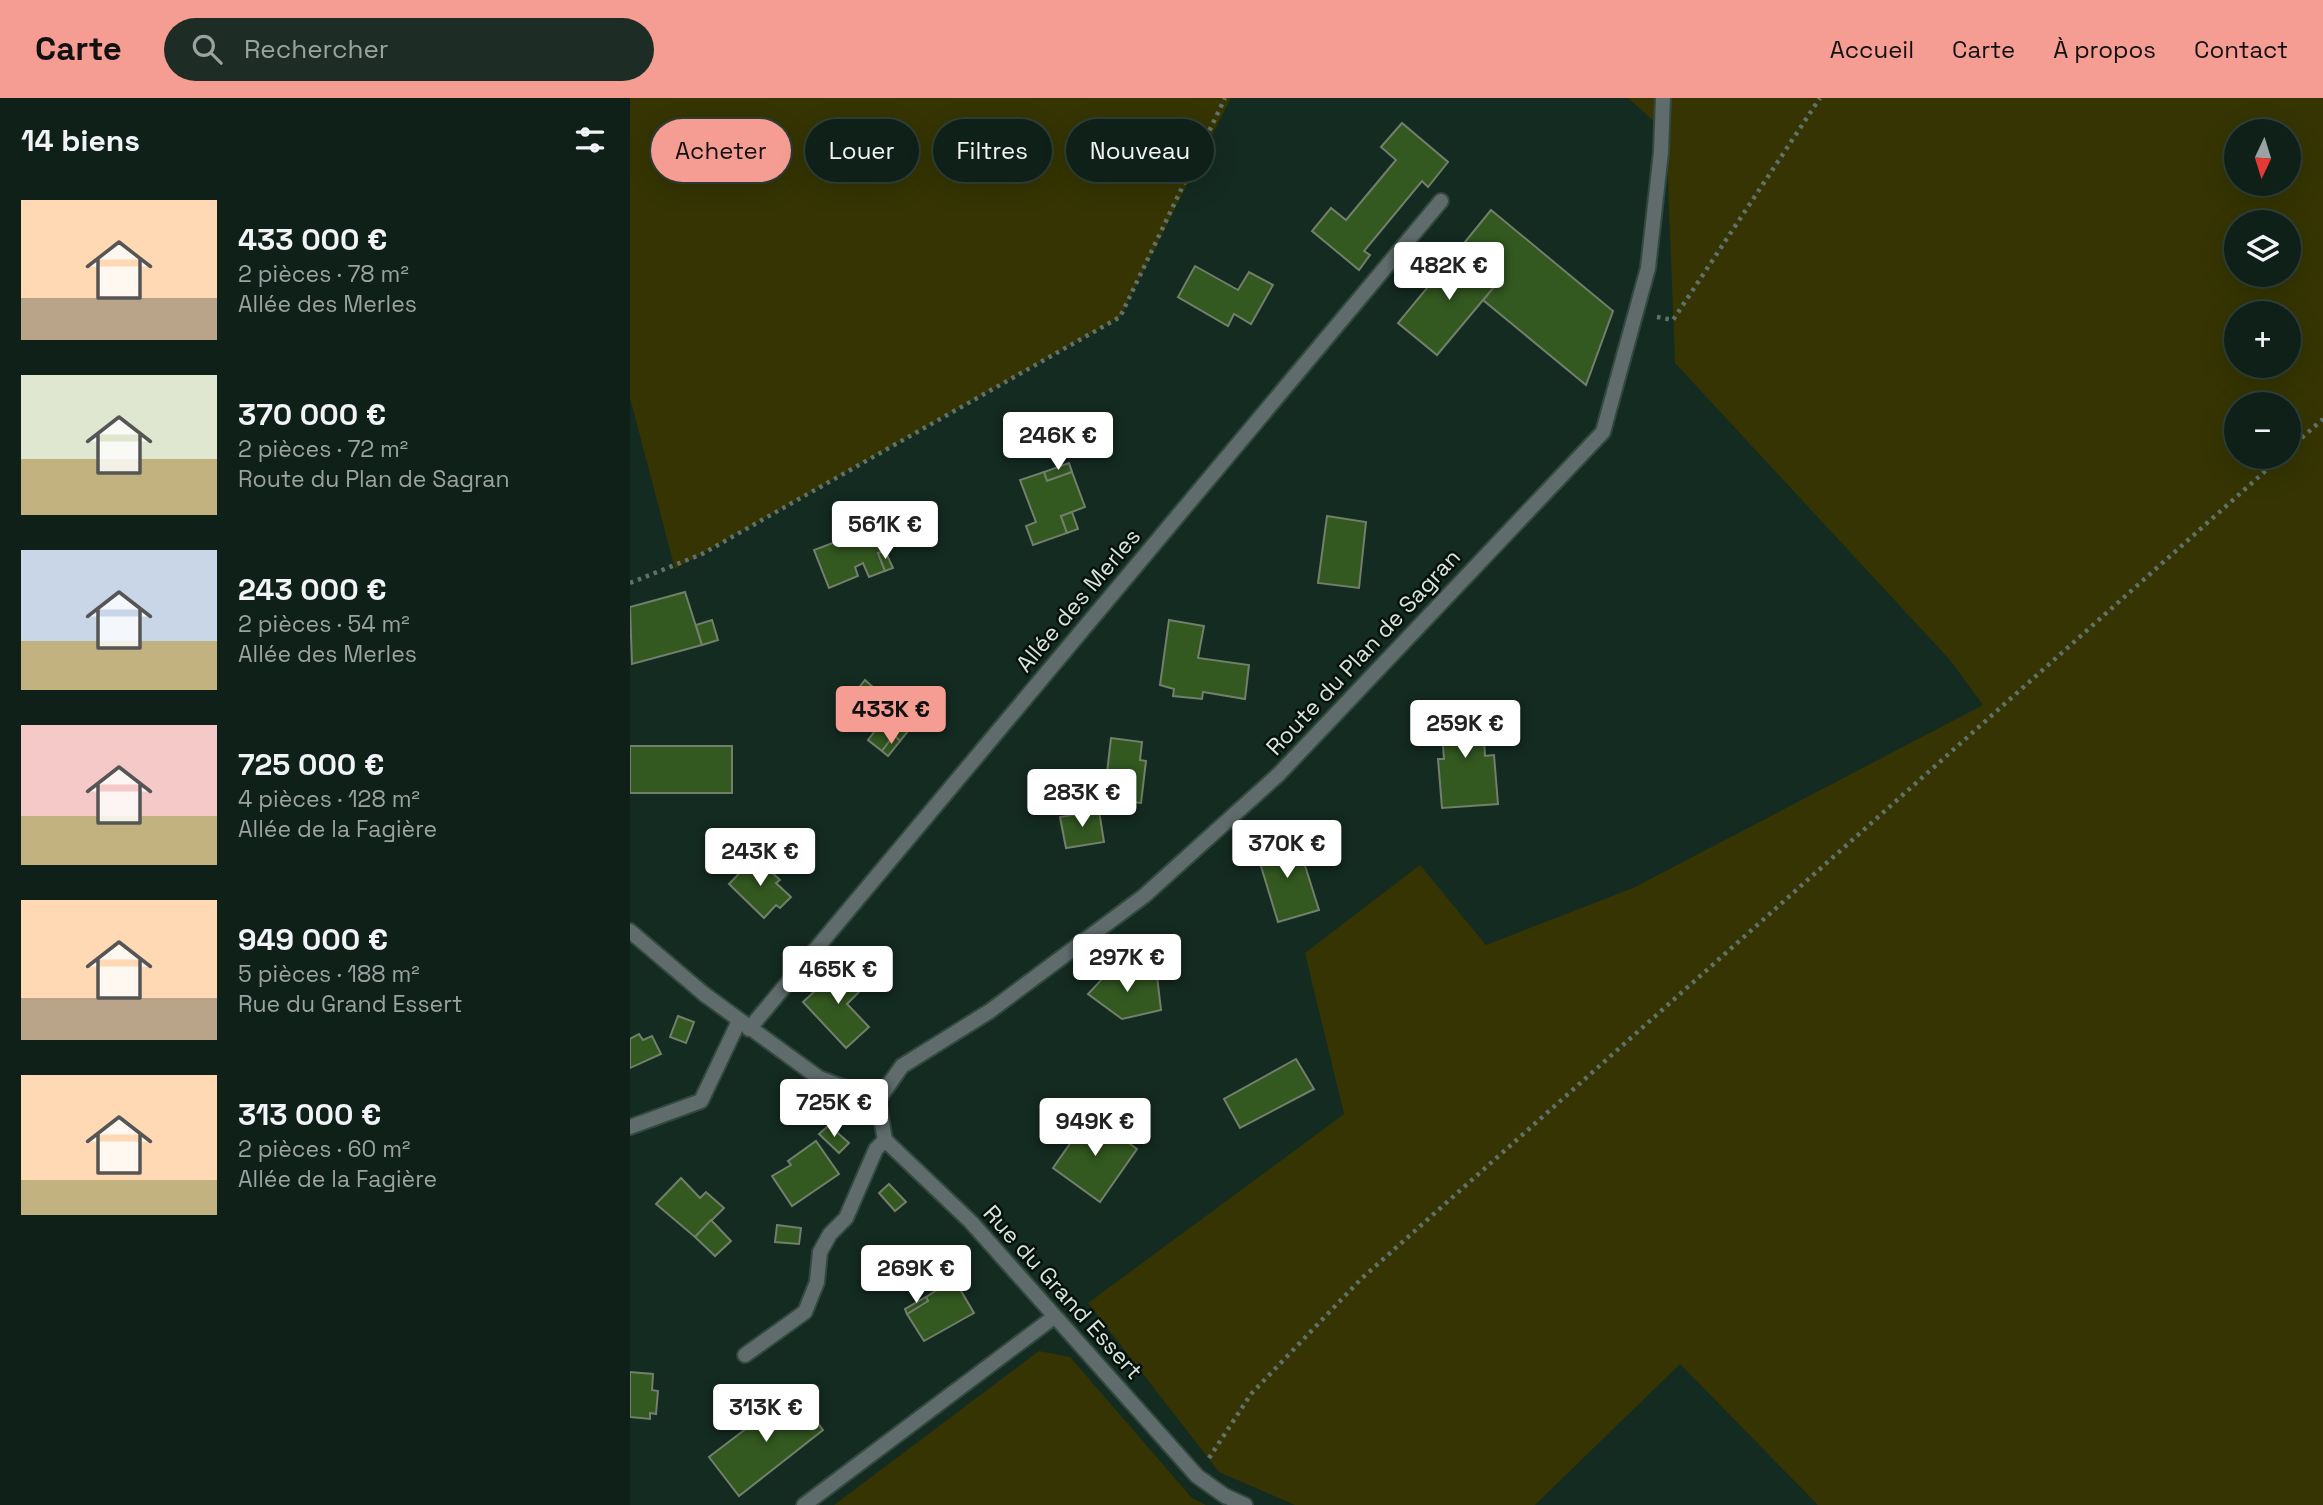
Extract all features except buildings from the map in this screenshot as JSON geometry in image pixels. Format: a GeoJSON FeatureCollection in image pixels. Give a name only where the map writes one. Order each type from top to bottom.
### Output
{"type":"FeatureCollection","features":[{"type":"Feature","properties":{"kind":"street","name":"Route du Plan de Sagran"},"geometry":{"type":"LineString","coordinates":[[878,1100],[902,1066],[990,1011],[1144,896],[1289,764],[1603,432],[1648,268],[1661,152],[1663,98]]}},
{"type":"Feature","properties":{"kind":"street","name":"Allée des Merles"},"geometry":{"type":"LineString","coordinates":[[630,1127],[701,1101],[744,1025],[1441,201]]}},
{"type":"Feature","properties":{"kind":"street"},"geometry":{"type":"LineString","coordinates":[[630,931],[744,1025],[819,1078],[878,1100],[884,1140],[872,1158],[846,1218],[830,1234],[820,1252],[813,1297],[805,1312],[745,1355]]}},
{"type":"Feature","properties":{"kind":"street","name":"Rue du Grand Essert"},"geometry":{"type":"LineString","coordinates":[[884,1140],[971,1222],[1197,1476],[1225,1496],[1245,1505]]}},
{"type":"Feature","properties":{"kind":"street"},"geometry":{"type":"LineString","coordinates":[[804,1505],[1054,1317]]}},
{"type":"Feature","properties":{"kind":"path"},"geometry":{"type":"LineString","coordinates":[[630,583],[702,554],[1120,317],[1225,98]]}},
{"type":"Feature","properties":{"kind":"path"},"geometry":{"type":"LineString","coordinates":[[1636,312],[1673,320],[1820,98]]}},
{"type":"Feature","properties":{"kind":"path"},"geometry":{"type":"LineString","coordinates":[[2301,438],[2323,419]]}},
{"type":"Feature","properties":{"kind":"path"},"geometry":{"type":"LineString","coordinates":[[1197,1476],[1251,1394],[1361,1279],[2268,469]]}},
{"type":"Feature","properties":{"kind":"shaded area"},"geometry":{"type":"Polygon","coordinates":[[[630,98],[1231,98],[1214,132],[1214,119],[1066,119],[1066,182],[1188,182],[1120,317],[675,569],[630,398],[630,98]]]}},
{"type":"Feature","properties":{"kind":"shaded area"},"geometry":{"type":"Polygon","coordinates":[[[1628,98],[2323,98],[2323,1505],[1818,1505],[1680,1364],[1535,1505],[1295,1505],[1219,1472],[1088,1303],[1344,1114],[1305,953],[1420,865],[1486,945],[1633,888],[1983,705],[1950,660],[1675,363],[1666,132],[1628,98]]]}},
{"type":"Feature","properties":{"kind":"shaded area"},"geometry":{"type":"Polygon","coordinates":[[[1039,1351],[1070,1357],[1192,1498],[1206,1505],[834,1505],[1039,1351]]]}}]}
